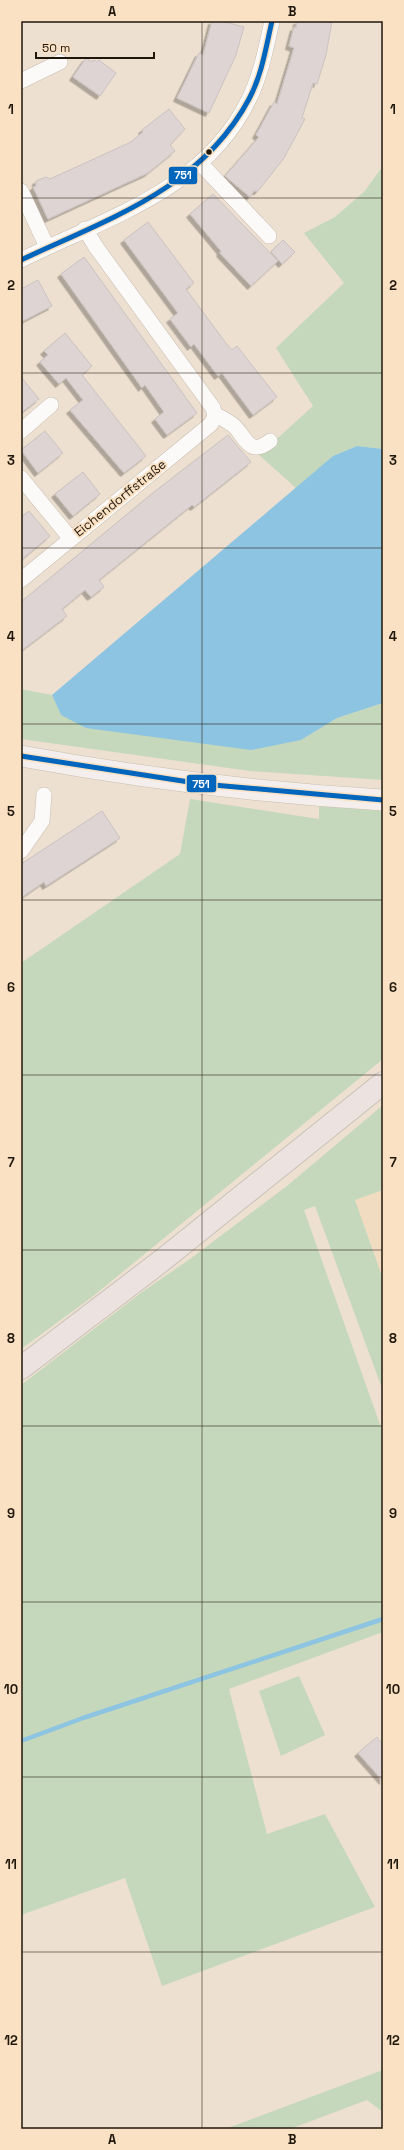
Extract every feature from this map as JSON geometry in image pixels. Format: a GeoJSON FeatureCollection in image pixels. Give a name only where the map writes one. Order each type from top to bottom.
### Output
{"type":"FeatureCollection","features":[{"type":"Feature","properties":{"kind":"main road"},"geometry":{"type":"LineString","coordinates":[[21,1368],[153,1267],[383,1083]]}},
{"type":"Feature","properties":{"kind":"street"},"geometry":{"type":"LineString","coordinates":[[21,260],[153,197],[179,181],[200,164],[223,140],[249,100],[260,72],[272,21]]}},
{"type":"Feature","properties":{"kind":"street"},"geometry":{"type":"LineString","coordinates":[[21,81],[60,62]]}},
{"type":"Feature","properties":{"kind":"street"},"geometry":{"type":"LineString","coordinates":[[200,164],[269,236]]}},
{"type":"Feature","properties":{"kind":"street"},"geometry":{"type":"LineString","coordinates":[[21,191],[47,247]]}},
{"type":"Feature","properties":{"kind":"street"},"geometry":{"type":"LineString","coordinates":[[85,229],[96,247],[213,408],[215,414],[234,427],[252,446],[263,446],[270,441]]}},
{"type":"Feature","properties":{"kind":"street"},"geometry":{"type":"LineString","coordinates":[[21,430],[51,405]]}},
{"type":"Feature","properties":{"kind":"street","name":"Eichendorffstraße"},"geometry":{"type":"LineString","coordinates":[[21,580],[211,424],[215,414]]}},
{"type":"Feature","properties":{"kind":"street"},"geometry":{"type":"LineString","coordinates":[[21,478],[71,539]]}},
{"type":"Feature","properties":{"kind":"street"},"geometry":{"type":"LineString","coordinates":[[21,756],[154,778],[314,796],[383,800]]}},
{"type":"Feature","properties":{"kind":"street"},"geometry":{"type":"LineString","coordinates":[[21,851],[42,821],[44,795]]}},
{"type":"Feature","properties":{"kind":"shaded area"},"geometry":{"type":"Polygon","coordinates":[[[383,1190],[383,1279],[355,1200],[383,1190]]]}},
{"type":"Feature","properties":{"kind":"green space"},"geometry":{"type":"Polygon","coordinates":[[[383,166],[383,449],[357,446],[333,456],[296,488],[259,455],[313,406],[276,348],[344,283],[304,233],[335,217],[364,192],[383,166]]]}},
{"type":"Feature","properties":{"kind":"green space"},"geometry":{"type":"Polygon","coordinates":[[[21,689],[52,695],[61,715],[301,740],[337,718],[383,703],[383,780],[250,771],[21,739],[21,689]]]}},
{"type":"Feature","properties":{"kind":"green space"},"geometry":{"type":"Polygon","coordinates":[[[190,799],[319,819],[319,804],[383,811],[383,1059],[92,1297],[21,1349],[21,963],[180,854],[190,799]]]}},
{"type":"Feature","properties":{"kind":"green space"},"geometry":{"type":"Polygon","coordinates":[[[383,1105],[383,1190],[355,1200],[383,1279],[383,1391],[315,1206],[304,1210],[383,1433],[383,1632],[229,1689],[267,1834],[325,1814],[375,1907],[162,1986],[125,1878],[21,1915],[21,1385],[142,1292],[190,1259],[287,1186],[383,1105]]]}},
{"type":"Feature","properties":{"kind":"green space"},"geometry":{"type":"Polygon","coordinates":[[[299,1676],[325,1735],[281,1756],[259,1691],[299,1676]]]}},
{"type":"Feature","properties":{"kind":"green space"},"geometry":{"type":"Polygon","coordinates":[[[383,2070],[383,2112],[367,2100],[290,2129],[225,2129],[383,2070]]]}},
{"type":"Feature","properties":{"kind":"water"},"geometry":{"type":"Polygon","coordinates":[[[357,446],[383,449],[383,703],[337,718],[301,740],[251,750],[86,728],[61,715],[52,695],[333,456],[357,446]]]}},
{"type":"Feature","properties":{"kind":"building"},"geometry":{"type":"Polygon","coordinates":[[[212,21],[222,21],[244,27],[236,55],[209,113],[177,98],[199,53],[203,55],[212,21]]]}},
{"type":"Feature","properties":{"kind":"building"},"geometry":{"type":"Polygon","coordinates":[[[297,21],[332,21],[326,55],[317,84],[313,83],[302,118],[305,119],[284,158],[258,191],[254,191],[250,197],[225,176],[259,137],[256,135],[274,102],[277,104],[294,48],[289,46],[297,21]]]}},
{"type":"Feature","properties":{"kind":"building"},"geometry":{"type":"Polygon","coordinates":[[[86,58],[92,62],[94,60],[97,62],[99,60],[116,73],[100,96],[73,77],[86,58]]]}},
{"type":"Feature","properties":{"kind":"building"},"geometry":{"type":"Polygon","coordinates":[[[169,109],[185,129],[170,145],[175,151],[148,173],[48,219],[33,187],[36,186],[36,181],[46,177],[50,179],[131,142],[143,132],[142,130],[169,109]]]}},
{"type":"Feature","properties":{"kind":"building"},"geometry":{"type":"Polygon","coordinates":[[[213,194],[278,261],[251,286],[220,253],[221,251],[190,214],[213,194]]]}},
{"type":"Feature","properties":{"kind":"building"},"geometry":{"type":"Polygon","coordinates":[[[148,222],[194,283],[186,289],[225,342],[232,350],[237,346],[277,397],[253,415],[222,373],[218,376],[194,344],[191,347],[170,319],[178,313],[124,240],[148,222]]]}},
{"type":"Feature","properties":{"kind":"building"},"geometry":{"type":"Polygon","coordinates":[[[283,240],[295,252],[282,264],[271,252],[283,240]]]}},
{"type":"Feature","properties":{"kind":"building"},"geometry":{"type":"Polygon","coordinates":[[[84,257],[197,413],[167,435],[155,419],[164,412],[145,385],[142,388],[61,274],[84,257]]]}},
{"type":"Feature","properties":{"kind":"building"},"geometry":{"type":"Polygon","coordinates":[[[38,280],[52,306],[21,322],[21,289],[38,280]]]}},
{"type":"Feature","properties":{"kind":"building"},"geometry":{"type":"Polygon","coordinates":[[[65,333],[92,366],[82,375],[146,456],[124,473],[70,410],[83,400],[66,378],[59,384],[40,362],[48,355],[44,351],[65,333]]]}},
{"type":"Feature","properties":{"kind":"building"},"geometry":{"type":"Polygon","coordinates":[[[21,377],[39,399],[21,413],[21,377]]]}},
{"type":"Feature","properties":{"kind":"building"},"geometry":{"type":"Polygon","coordinates":[[[45,431],[63,453],[38,473],[21,450],[45,431]]]}},
{"type":"Feature","properties":{"kind":"building"},"geometry":{"type":"Polygon","coordinates":[[[228,435],[251,462],[194,507],[192,505],[99,580],[104,587],[91,597],[85,590],[62,609],[67,616],[21,651],[21,602],[154,492],[228,435]]]}},
{"type":"Feature","properties":{"kind":"building"},"geometry":{"type":"Polygon","coordinates":[[[83,472],[100,494],[73,516],[55,494],[83,472]]]}},
{"type":"Feature","properties":{"kind":"building"},"geometry":{"type":"Polygon","coordinates":[[[29,511],[50,536],[21,560],[21,517],[29,511]]]}},
{"type":"Feature","properties":{"kind":"building"},"geometry":{"type":"Polygon","coordinates":[[[102,811],[120,838],[46,886],[44,882],[21,898],[21,864],[102,811]]]}},
{"type":"Feature","properties":{"kind":"building"},"geometry":{"type":"Polygon","coordinates":[[[377,1737],[383,1745],[383,1781],[358,1753],[377,1737]]]}},
{"type":"Feature","properties":{"kind":"waterway"},"geometry":{"type":"LineString","coordinates":[[21,1741],[83,1718],[383,1619]]}},
{"type":"Feature","properties":{"kind":"transit line","name":"751"},"geometry":{"type":"LineString","coordinates":[[21,260],[119,215],[150,198],[179,179],[205,156],[229,130],[249,99],[266,51],[272,21]]}},
{"type":"Feature","properties":{"kind":"transit line","name":"751"},"geometry":{"type":"LineString","coordinates":[[21,756],[202,784],[383,800]]}}]}
